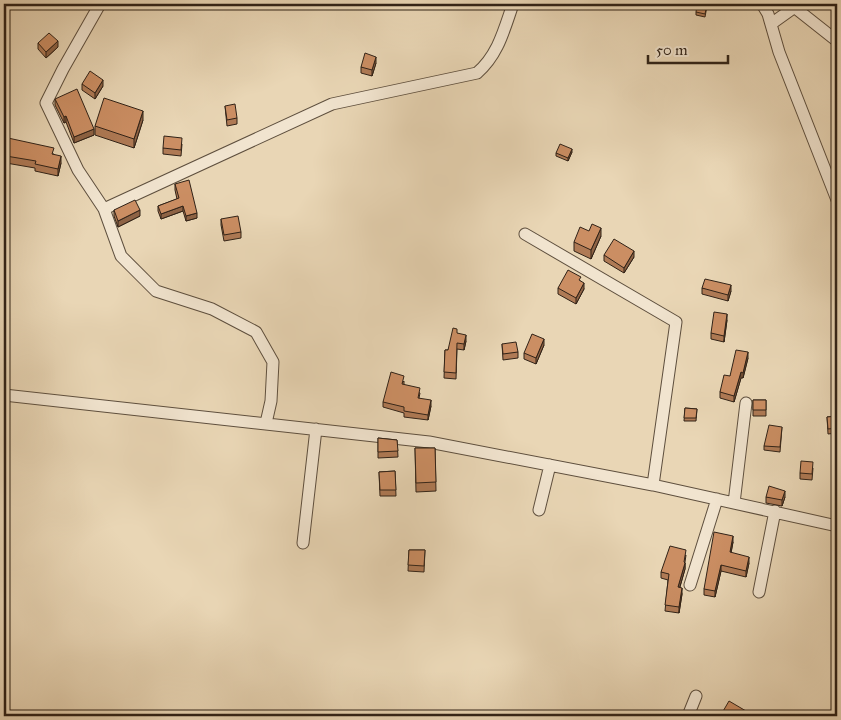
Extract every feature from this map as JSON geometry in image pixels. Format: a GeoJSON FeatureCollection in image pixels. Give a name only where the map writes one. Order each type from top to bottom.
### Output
{"type":"FeatureCollection","features":[{"type":"Feature","properties":{"kind":"street"},"geometry":{"type":"LineString","coordinates":[[100,4],[63,69],[46,104],[78,170],[104,209],[121,256],[156,291],[212,309],[256,332],[273,362],[271,401],[266,423]]}},
{"type":"Feature","properties":{"kind":"street"},"geometry":{"type":"LineString","coordinates":[[104,209],[332,104],[477,73],[488,64],[496,51],[513,4]]}},
{"type":"Feature","properties":{"kind":"street"},"geometry":{"type":"LineString","coordinates":[[762,4],[837,200]]}},
{"type":"Feature","properties":{"kind":"street"},"geometry":{"type":"LineString","coordinates":[[771,24],[796,5],[837,41]]}},
{"type":"Feature","properties":{"kind":"street"},"geometry":{"type":"LineString","coordinates":[[525,234],[676,322],[653,485]]}},
{"type":"Feature","properties":{"kind":"street"},"geometry":{"type":"LineString","coordinates":[[4,395],[429,442],[653,485],[837,526]]}},
{"type":"Feature","properties":{"kind":"street"},"geometry":{"type":"LineString","coordinates":[[734,502],[746,403]]}},
{"type":"Feature","properties":{"kind":"street"},"geometry":{"type":"LineString","coordinates":[[303,543],[316,429]]}},
{"type":"Feature","properties":{"kind":"street"},"geometry":{"type":"LineString","coordinates":[[539,510],[550,465]]}},
{"type":"Feature","properties":{"kind":"street"},"geometry":{"type":"LineString","coordinates":[[690,586],[717,499]]}},
{"type":"Feature","properties":{"kind":"street"},"geometry":{"type":"LineString","coordinates":[[759,592],[775,511]]}},
{"type":"Feature","properties":{"kind":"street"},"geometry":{"type":"LineString","coordinates":[[688,716],[696,696]]}},
{"type":"Feature","properties":{"kind":"building"},"geometry":{"type":"Polygon","coordinates":[[[697,4],[707,4],[705,14],[696,12],[697,4]]]}},
{"type":"Feature","properties":{"kind":"building"},"geometry":{"type":"Polygon","coordinates":[[[49,33],[58,41],[46,52],[38,43],[49,33]]]}},
{"type":"Feature","properties":{"kind":"building"},"geometry":{"type":"Polygon","coordinates":[[[365,53],[376,57],[372,70],[361,67],[365,53]]]}},
{"type":"Feature","properties":{"kind":"building"},"geometry":{"type":"Polygon","coordinates":[[[90,71],[103,80],[95,93],[82,84],[90,71]]]}},
{"type":"Feature","properties":{"kind":"building"},"geometry":{"type":"Polygon","coordinates":[[[77,89],[94,129],[74,137],[66,116],[64,117],[55,99],[77,89]]]}},
{"type":"Feature","properties":{"kind":"building"},"geometry":{"type":"Polygon","coordinates":[[[104,98],[143,111],[134,139],[95,126],[104,98]]]}},
{"type":"Feature","properties":{"kind":"building"},"geometry":{"type":"Polygon","coordinates":[[[235,104],[237,118],[227,120],[225,106],[235,104]]]}},
{"type":"Feature","properties":{"kind":"building"},"geometry":{"type":"Polygon","coordinates":[[[164,136],[182,138],[181,150],[163,148],[164,136]]]}},
{"type":"Feature","properties":{"kind":"building"},"geometry":{"type":"Polygon","coordinates":[[[8,138],[54,148],[52,154],[61,156],[58,169],[35,164],[36,161],[6,156],[8,138]]]}},
{"type":"Feature","properties":{"kind":"building"},"geometry":{"type":"Polygon","coordinates":[[[560,144],[572,149],[568,158],[556,153],[560,144]]]}},
{"type":"Feature","properties":{"kind":"building"},"geometry":{"type":"Polygon","coordinates":[[[189,180],[197,213],[186,216],[183,206],[161,214],[158,206],[179,198],[175,184],[189,180]]]}},
{"type":"Feature","properties":{"kind":"building"},"geometry":{"type":"Polygon","coordinates":[[[135,200],[140,210],[118,221],[114,210],[135,200]]]}},
{"type":"Feature","properties":{"kind":"building"},"geometry":{"type":"Polygon","coordinates":[[[238,216],[241,232],[224,235],[221,219],[238,216]]]}},
{"type":"Feature","properties":{"kind":"building"},"geometry":{"type":"Polygon","coordinates":[[[592,224],[601,228],[591,250],[574,242],[580,227],[589,231],[592,224]]]}},
{"type":"Feature","properties":{"kind":"building"},"geometry":{"type":"Polygon","coordinates":[[[614,239],[634,251],[624,268],[604,255],[614,239]]]}},
{"type":"Feature","properties":{"kind":"building"},"geometry":{"type":"Polygon","coordinates":[[[568,270],[581,277],[579,280],[584,283],[576,298],[558,288],[568,270]]]}},
{"type":"Feature","properties":{"kind":"building"},"geometry":{"type":"Polygon","coordinates":[[[705,279],[731,285],[728,295],[702,288],[705,279]]]}},
{"type":"Feature","properties":{"kind":"building"},"geometry":{"type":"Polygon","coordinates":[[[714,312],[727,314],[724,336],[711,333],[714,312]]]}},
{"type":"Feature","properties":{"kind":"building"},"geometry":{"type":"Polygon","coordinates":[[[453,328],[457,329],[457,333],[466,335],[464,344],[457,343],[456,373],[444,372],[445,350],[448,350],[453,328]]]}},
{"type":"Feature","properties":{"kind":"building"},"geometry":{"type":"Polygon","coordinates":[[[532,334],[544,339],[536,358],[524,353],[532,334]]]}},
{"type":"Feature","properties":{"kind":"building"},"geometry":{"type":"Polygon","coordinates":[[[516,342],[518,352],[503,354],[502,344],[516,342]]]}},
{"type":"Feature","properties":{"kind":"building"},"geometry":{"type":"Polygon","coordinates":[[[736,350],[748,352],[743,373],[741,372],[734,396],[720,392],[724,375],[730,376],[736,350]]]}},
{"type":"Feature","properties":{"kind":"building"},"geometry":{"type":"Polygon","coordinates":[[[391,372],[404,376],[402,384],[420,388],[418,398],[431,400],[428,415],[404,411],[404,407],[383,402],[391,372]]]}},
{"type":"Feature","properties":{"kind":"building"},"geometry":{"type":"Polygon","coordinates":[[[753,400],[766,400],[766,410],[753,410],[753,400]]]}},
{"type":"Feature","properties":{"kind":"building"},"geometry":{"type":"Polygon","coordinates":[[[685,408],[697,409],[696,418],[684,418],[685,408]]]}},
{"type":"Feature","properties":{"kind":"building"},"geometry":{"type":"Polygon","coordinates":[[[837,416],[837,428],[828,429],[827,417],[837,416]]]}},
{"type":"Feature","properties":{"kind":"building"},"geometry":{"type":"Polygon","coordinates":[[[769,425],[782,427],[780,447],[764,446],[769,425]]]}},
{"type":"Feature","properties":{"kind":"building"},"geometry":{"type":"Polygon","coordinates":[[[378,438],[397,440],[398,451],[378,452],[378,438]]]}},
{"type":"Feature","properties":{"kind":"building"},"geometry":{"type":"Polygon","coordinates":[[[415,448],[435,448],[436,482],[416,483],[415,448]]]}},
{"type":"Feature","properties":{"kind":"building"},"geometry":{"type":"Polygon","coordinates":[[[801,461],[813,462],[812,474],[800,473],[801,461]]]}},
{"type":"Feature","properties":{"kind":"building"},"geometry":{"type":"Polygon","coordinates":[[[395,471],[396,490],[380,490],[379,472],[395,471]]]}},
{"type":"Feature","properties":{"kind":"building"},"geometry":{"type":"Polygon","coordinates":[[[769,486],[785,491],[782,500],[766,497],[769,486]]]}},
{"type":"Feature","properties":{"kind":"building"},"geometry":{"type":"Polygon","coordinates":[[[714,532],[733,536],[730,552],[749,557],[746,571],[721,565],[715,591],[704,589],[714,532]]]}},
{"type":"Feature","properties":{"kind":"building"},"geometry":{"type":"Polygon","coordinates":[[[670,546],[686,550],[685,563],[678,587],[682,588],[679,607],[665,605],[669,574],[661,572],[670,546]]]}},
{"type":"Feature","properties":{"kind":"building"},"geometry":{"type":"Polygon","coordinates":[[[409,550],[425,550],[424,566],[408,565],[409,550]]]}},
{"type":"Feature","properties":{"kind":"building"},"geometry":{"type":"Polygon","coordinates":[[[729,701],[746,711],[743,716],[728,716],[722,713],[729,701]]]}}]}
